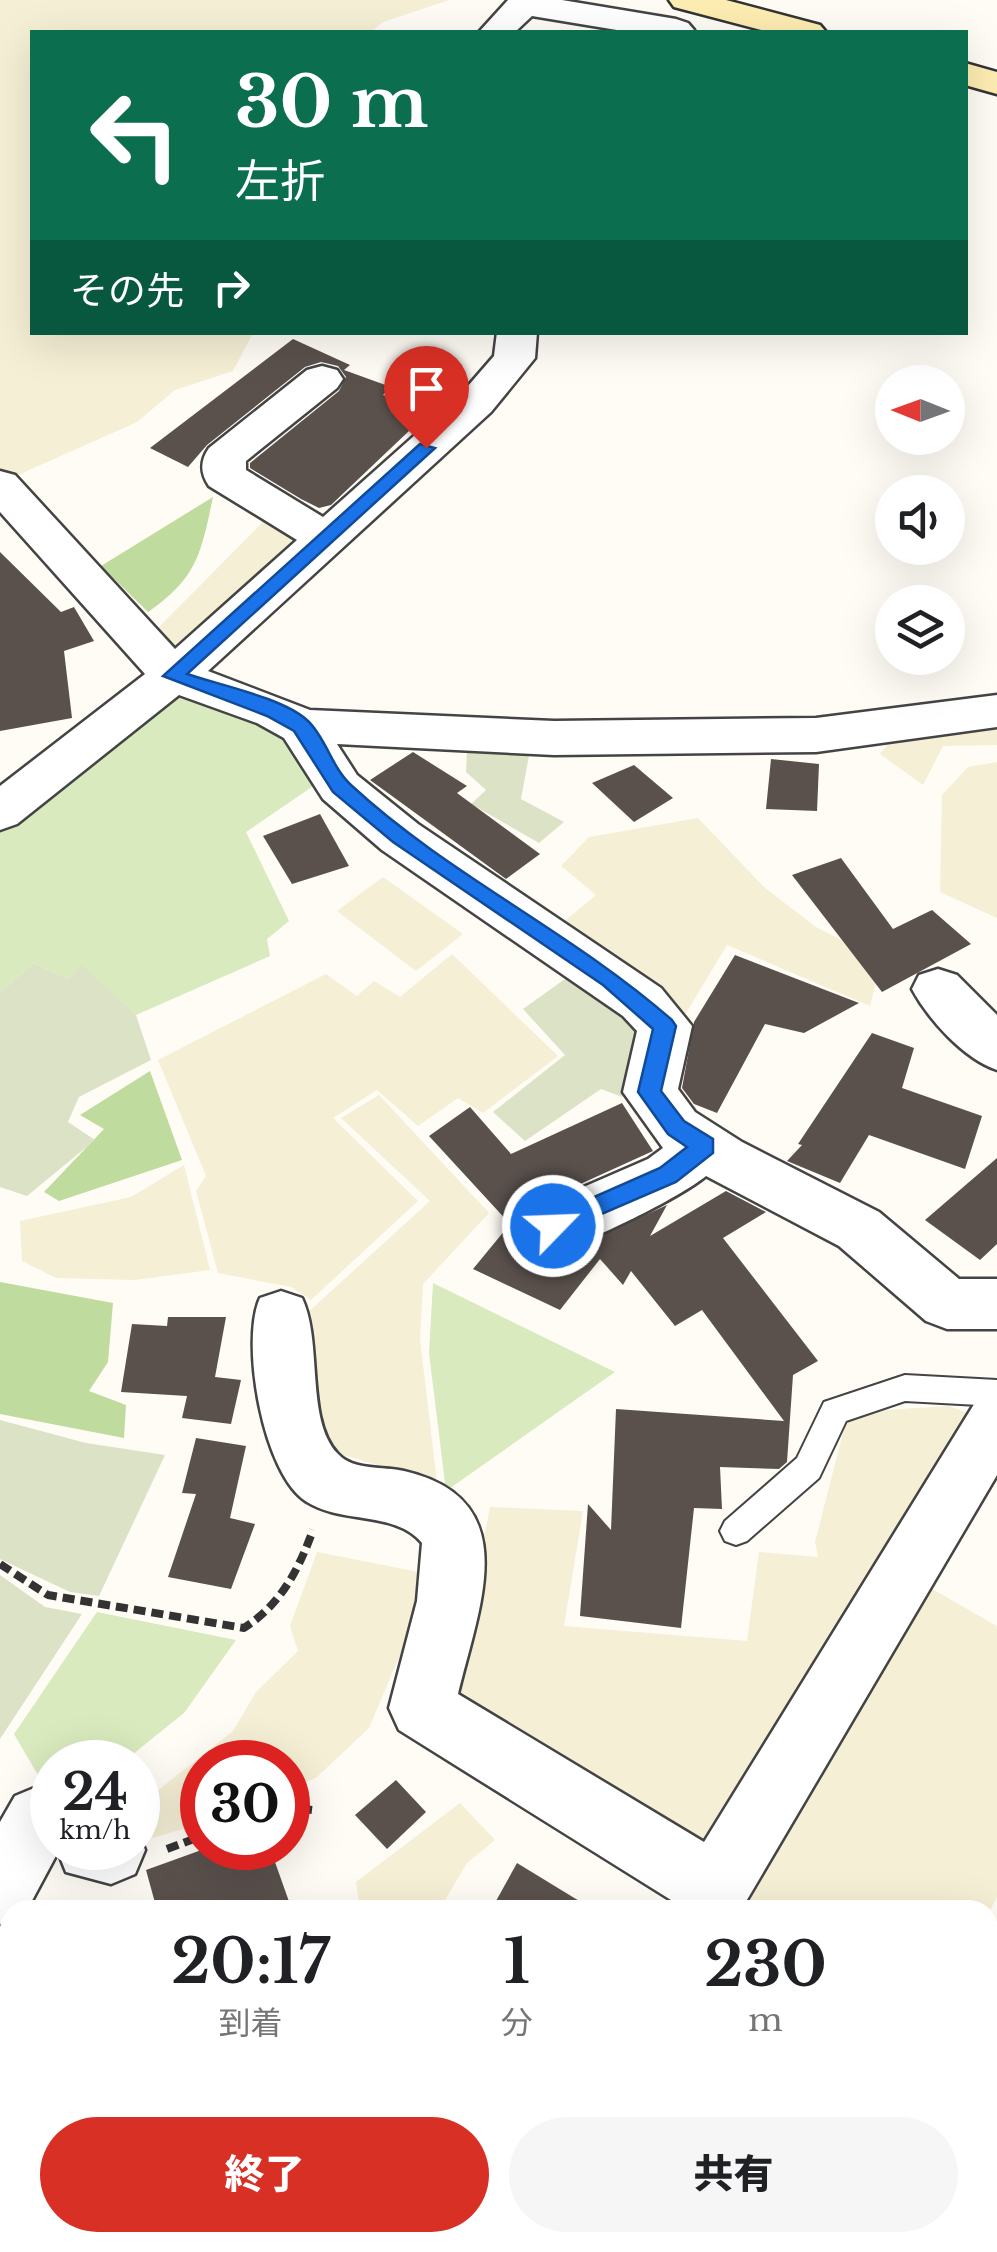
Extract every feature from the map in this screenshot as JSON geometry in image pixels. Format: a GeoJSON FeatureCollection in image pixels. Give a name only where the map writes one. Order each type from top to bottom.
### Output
{"type":"FeatureCollection","features":[{"type":"Feature","properties":{"kind":"main road"},"geometry":{"type":"LineString","coordinates":[[683,13],[795,30]]}},
{"type":"Feature","properties":{"kind":"main road"},"geometry":{"type":"LineString","coordinates":[[968,75],[997,82]]}},
{"type":"Feature","properties":{"kind":"street"},"geometry":{"type":"LineString","coordinates":[[498,30],[524,4],[683,13]]}},
{"type":"Feature","properties":{"kind":"street"},"geometry":{"type":"LineString","coordinates":[[0,812],[172,676],[476,403],[514,358],[517,335]]}},
{"type":"Feature","properties":{"kind":"street"},"geometry":{"type":"LineString","coordinates":[[322,379],[224,457],[224,476],[326,538]]}},
{"type":"Feature","properties":{"kind":"street"},"geometry":{"type":"LineString","coordinates":[[0,485],[172,676],[274,711],[301,726],[554,738],[816,735],[997,711]]}},
{"type":"Feature","properties":{"kind":"street"},"geometry":{"type":"LineString","coordinates":[[301,726],[340,787],[385,824],[642,1002],[664,1026],[650,1092],[676,1128],[860,1229],[947,1304],[997,1304]]}},
{"type":"Feature","properties":{"kind":"street"},"geometry":{"type":"LineString","coordinates":[[938,989],[997,1049]]}},
{"type":"Feature","properties":{"kind":"street"},"geometry":{"type":"LineString","coordinates":[[553,1226],[668,1175],[704,1146]]}},
{"type":"Feature","properties":{"kind":"street"},"geometry":{"type":"LineString","coordinates":[[281,1316],[296,1425],[306,1459],[318,1476],[401,1497],[433,1511],[454,1536],[449,1600],[422,1708],[715,1888],[997,1420]]}},
{"type":"Feature","properties":{"kind":"lane"},"geometry":{"type":"LineString","coordinates":[[736,1531],[808,1468],[835,1411],[905,1388],[997,1394]]}},
{"type":"Feature","properties":{"kind":"path"},"geometry":{"type":"LineString","coordinates":[[0,1564],[48,1595],[244,1628],[270,1613],[298,1572],[331,1482]]}},
{"type":"Feature","properties":{"kind":"shaded area"},"geometry":{"type":"Polygon","coordinates":[[[0,0],[449,0],[383,22],[373,30],[30,30],[30,335],[252,335],[233,371],[175,390],[137,422],[9,479],[0,470],[0,0]]]}},
{"type":"Feature","properties":{"kind":"shaded area"},"geometry":{"type":"Polygon","coordinates":[[[270,515],[315,542],[172,662],[155,631],[270,515]]]}},
{"type":"Feature","properties":{"kind":"shaded area"},"geometry":{"type":"Polygon","coordinates":[[[997,726],[997,745],[943,746],[923,785],[880,754],[895,735],[997,726]]]}},
{"type":"Feature","properties":{"kind":"shaded area"},"geometry":{"type":"Polygon","coordinates":[[[997,762],[997,918],[940,892],[942,795],[968,767],[997,762]]]}},
{"type":"Feature","properties":{"kind":"shaded area"},"geometry":{"type":"Polygon","coordinates":[[[698,818],[765,888],[816,927],[855,947],[879,970],[870,1006],[727,945],[679,1025],[561,924],[596,895],[561,866],[589,837],[698,818]]]}},
{"type":"Feature","properties":{"kind":"shaded area"},"geometry":{"type":"Polygon","coordinates":[[[383,877],[463,934],[416,971],[337,911],[383,877]]]}},
{"type":"Feature","properties":{"kind":"shaded area"},"geometry":{"type":"Polygon","coordinates":[[[452,954],[558,1056],[483,1113],[458,1098],[418,1126],[377,1090],[333,1118],[418,1201],[311,1300],[291,1287],[218,1273],[196,1191],[206,1176],[158,1060],[326,974],[357,996],[374,981],[400,997],[452,954]]]}},
{"type":"Feature","properties":{"kind":"shaded area"},"geometry":{"type":"Polygon","coordinates":[[[379,1095],[489,1213],[423,1284],[420,1339],[437,1482],[339,1454],[307,1407],[305,1315],[430,1201],[341,1118],[379,1095]]]}},
{"type":"Feature","properties":{"kind":"shaded area"},"geometry":{"type":"Polygon","coordinates":[[[184,1165],[210,1270],[135,1280],[56,1278],[22,1261],[20,1221],[131,1197],[184,1165]]]}},
{"type":"Feature","properties":{"kind":"shaded area"},"geometry":{"type":"Polygon","coordinates":[[[949,1406],[970,1414],[728,1830],[699,1849],[451,1705],[490,1507],[583,1511],[564,1626],[747,1641],[759,1552],[818,1557],[815,1542],[846,1421],[868,1411],[949,1406]]]}},
{"type":"Feature","properties":{"kind":"shaded area"},"geometry":{"type":"Polygon","coordinates":[[[317,1552],[434,1575],[369,1728],[310,1780],[310,1740],[222,1740],[233,1731],[256,1692],[298,1651],[290,1626],[317,1552]]]}},
{"type":"Feature","properties":{"kind":"shaded area"},"geometry":{"type":"Polygon","coordinates":[[[920,1582],[997,1626],[995,1900],[740,1900],[920,1582]]]}},
{"type":"Feature","properties":{"kind":"shaded area"},"geometry":{"type":"Polygon","coordinates":[[[180,1773],[180,1830],[160,1836],[160,1789],[180,1773]]]}},
{"type":"Feature","properties":{"kind":"shaded area"},"geometry":{"type":"Polygon","coordinates":[[[460,1803],[495,1840],[467,1863],[445,1900],[359,1900],[356,1882],[460,1803]]]}},
{"type":"Feature","properties":{"kind":"green space"},"geometry":{"type":"Polygon","coordinates":[[[213,497],[205,534],[187,576],[148,612],[101,566],[213,497]]]}},
{"type":"Feature","properties":{"kind":"green space"},"geometry":{"type":"Polygon","coordinates":[[[174,691],[290,737],[322,780],[246,832],[289,921],[267,939],[270,956],[136,1015],[82,966],[68,979],[33,963],[0,993],[0,824],[174,691]]]}},
{"type":"Feature","properties":{"kind":"green space"},"geometry":{"type":"Polygon","coordinates":[[[530,750],[521,799],[564,822],[539,843],[471,804],[486,790],[466,772],[467,752],[530,750]]]}},
{"type":"Feature","properties":{"kind":"green space"},"geometry":{"type":"Polygon","coordinates":[[[33,963],[68,979],[82,965],[136,1015],[151,1060],[79,1097],[68,1122],[95,1140],[27,1196],[0,1187],[0,993],[33,963]]]}},
{"type":"Feature","properties":{"kind":"green space"},"geometry":{"type":"Polygon","coordinates":[[[583,966],[658,1031],[622,1097],[601,1089],[525,1141],[493,1112],[565,1055],[523,1009],[583,966]]]}},
{"type":"Feature","properties":{"kind":"green space"},"geometry":{"type":"Polygon","coordinates":[[[150,1071],[182,1160],[59,1201],[44,1192],[104,1129],[80,1115],[150,1071]]]}},
{"type":"Feature","properties":{"kind":"green space"},"geometry":{"type":"Polygon","coordinates":[[[0,1282],[113,1303],[108,1362],[89,1391],[126,1405],[124,1438],[0,1414],[0,1282]]]}},
{"type":"Feature","properties":{"kind":"green space"},"geometry":{"type":"Polygon","coordinates":[[[433,1283],[615,1372],[446,1491],[429,1353],[433,1283]]]}},
{"type":"Feature","properties":{"kind":"green space"},"geometry":{"type":"Polygon","coordinates":[[[0,1420],[86,1443],[165,1455],[99,1596],[70,1592],[0,1559],[0,1420]]]}},
{"type":"Feature","properties":{"kind":"green space"},"geometry":{"type":"Polygon","coordinates":[[[0,1575],[45,1607],[82,1614],[0,1739],[0,1575]]]}},
{"type":"Feature","properties":{"kind":"green space"},"geometry":{"type":"Polygon","coordinates":[[[97,1612],[236,1640],[184,1713],[150,1740],[30,1740],[30,1761],[14,1734],[97,1612]]]}},
{"type":"Feature","properties":{"kind":"building"},"geometry":{"type":"Polygon","coordinates":[[[293,339],[350,365],[344,370],[391,387],[383,395],[429,412],[331,505],[319,508],[301,499],[250,468],[250,463],[339,391],[346,377],[338,366],[321,362],[305,367],[207,445],[188,467],[150,448],[293,339]]]}},
{"type":"Feature","properties":{"kind":"building"},"geometry":{"type":"Polygon","coordinates":[[[0,552],[61,612],[74,607],[94,641],[64,651],[72,718],[0,731],[0,552]]]}},
{"type":"Feature","properties":{"kind":"building"},"geometry":{"type":"Polygon","coordinates":[[[413,752],[467,786],[457,793],[540,854],[506,879],[370,780],[413,752]]]}},
{"type":"Feature","properties":{"kind":"building"},"geometry":{"type":"Polygon","coordinates":[[[771,759],[819,764],[817,811],[766,809],[771,759]]]}},
{"type":"Feature","properties":{"kind":"building"},"geometry":{"type":"Polygon","coordinates":[[[634,765],[673,798],[634,822],[592,783],[634,765]]]}},
{"type":"Feature","properties":{"kind":"building"},"geometry":{"type":"Polygon","coordinates":[[[320,814],[349,866],[292,884],[263,836],[320,814]]]}},
{"type":"Feature","properties":{"kind":"building"},"geometry":{"type":"Polygon","coordinates":[[[841,858],[893,929],[932,910],[971,944],[882,992],[792,875],[841,858]]]}},
{"type":"Feature","properties":{"kind":"building"},"geometry":{"type":"Polygon","coordinates":[[[735,955],[859,1003],[804,1033],[765,1024],[717,1113],[694,1104],[682,1088],[694,1022],[735,955]]]}},
{"type":"Feature","properties":{"kind":"building"},"geometry":{"type":"Polygon","coordinates":[[[872,1033],[914,1048],[902,1088],[982,1116],[965,1169],[869,1135],[840,1183],[787,1161],[802,1145],[798,1144],[872,1033]]]}},
{"type":"Feature","properties":{"kind":"building"},"geometry":{"type":"Polygon","coordinates":[[[622,1103],[653,1151],[532,1206],[522,1224],[530,1245],[553,1253],[571,1249],[667,1205],[650,1236],[726,1191],[766,1212],[723,1238],[818,1361],[793,1375],[787,1462],[779,1469],[720,1467],[722,1509],[694,1508],[681,1628],[580,1616],[588,1504],[611,1530],[616,1409],[784,1421],[702,1310],[675,1326],[631,1271],[623,1285],[600,1259],[560,1310],[473,1269],[510,1224],[429,1136],[470,1107],[511,1154],[622,1103]]]}},
{"type":"Feature","properties":{"kind":"building"},"geometry":{"type":"Polygon","coordinates":[[[997,1158],[997,1244],[980,1260],[925,1220],[997,1158]]]}},
{"type":"Feature","properties":{"kind":"building"},"geometry":{"type":"Polygon","coordinates":[[[168,1317],[226,1317],[215,1377],[241,1380],[231,1424],[182,1418],[187,1396],[121,1392],[132,1324],[167,1326],[168,1317]]]}},
{"type":"Feature","properties":{"kind":"building"},"geometry":{"type":"Polygon","coordinates":[[[196,1438],[246,1446],[230,1518],[255,1524],[231,1589],[168,1577],[196,1494],[182,1493],[196,1438]]]}},
{"type":"Feature","properties":{"kind":"building"},"geometry":{"type":"Polygon","coordinates":[[[396,1780],[426,1812],[387,1849],[355,1815],[396,1780]]]}},
{"type":"Feature","properties":{"kind":"building"},"geometry":{"type":"Polygon","coordinates":[[[180,1858],[180,1870],[278,1870],[288,1900],[154,1900],[146,1870],[160,1870],[160,1865],[180,1858]]]}},
{"type":"Feature","properties":{"kind":"building"},"geometry":{"type":"Polygon","coordinates":[[[517,1863],[578,1900],[497,1900],[517,1863]]]}},
{"type":"Feature","properties":{"kind":"route"},"geometry":{"type":"LineString","coordinates":[[426,448],[172,676],[274,711],[301,726],[340,787],[400,836],[611,979],[642,1002],[664,1026],[650,1092],[676,1128],[704,1146],[668,1175],[553,1226]]}}]}
